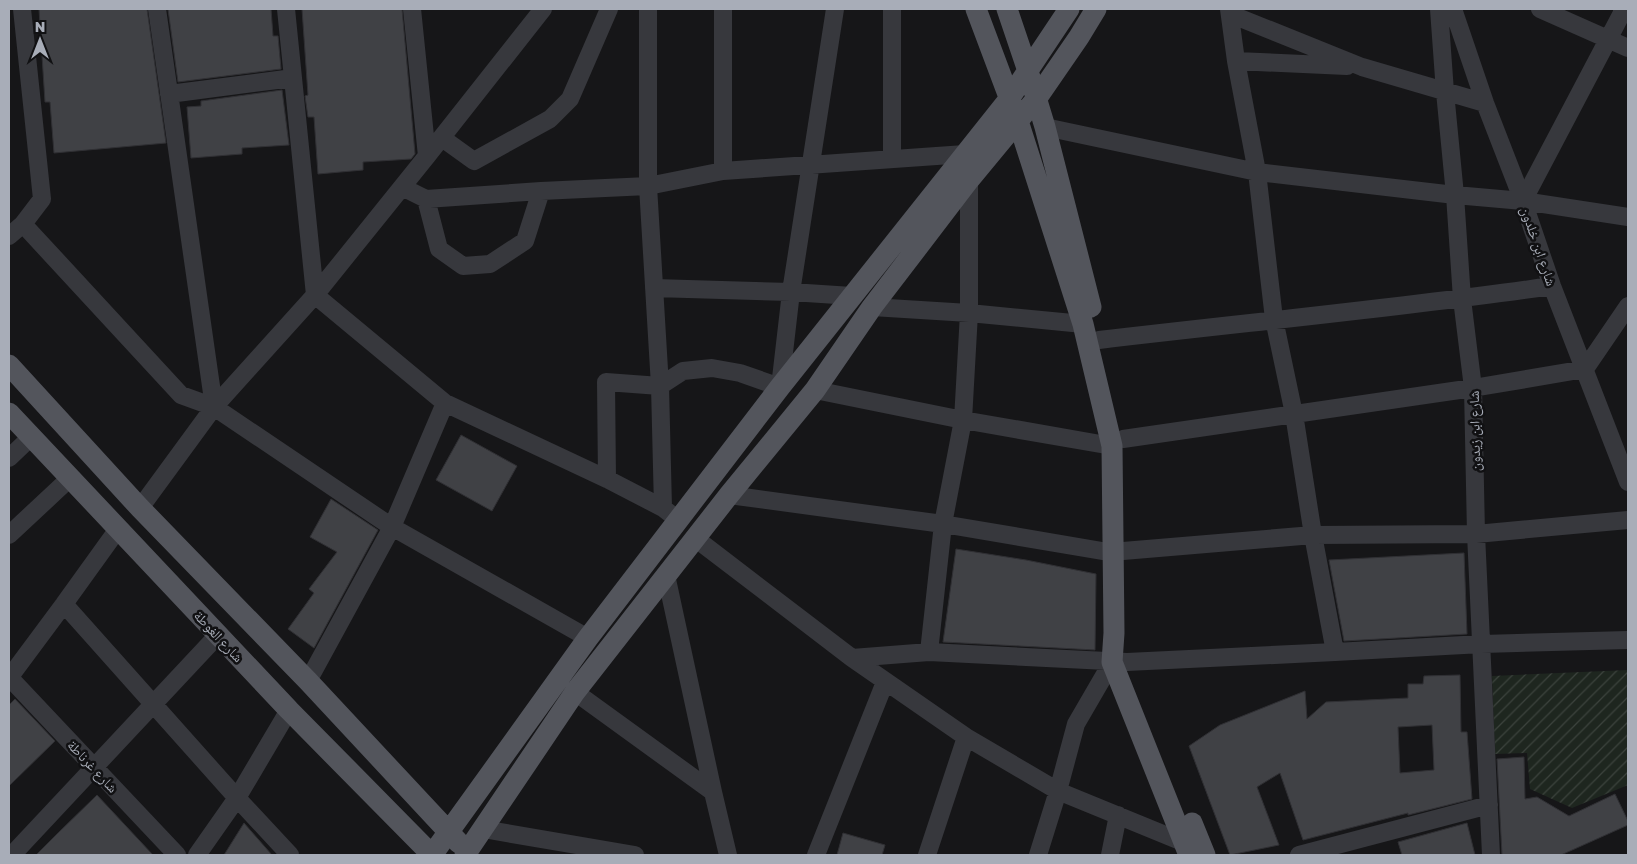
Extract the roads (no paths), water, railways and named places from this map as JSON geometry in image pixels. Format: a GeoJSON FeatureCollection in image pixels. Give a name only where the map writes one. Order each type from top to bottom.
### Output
{"type":"FeatureCollection","features":[{"type":"Feature","properties":{"kind":"main road"},"geometry":{"type":"LineString","coordinates":[[976,9],[1018,121],[1083,324],[1118,443]]}},
{"type":"Feature","properties":{"kind":"main road"},"geometry":{"type":"LineString","coordinates":[[1007,9],[1037,98],[1100,340],[1118,443],[1118,552],[1114,633],[1119,662],[1187,849]]}},
{"type":"Feature","properties":{"kind":"main road"},"geometry":{"type":"LineString","coordinates":[[432,855],[588,638],[670,514],[780,387],[1009,99],[1069,9]]}},
{"type":"Feature","properties":{"kind":"main road"},"geometry":{"type":"LineString","coordinates":[[9,365],[140,508],[308,681],[450,832],[467,855],[575,692],[729,494],[815,390],[872,308],[970,180],[1037,98],[1096,9]]}},
{"type":"Feature","properties":{"kind":"main road","name":"شارع الغوطة"},"geometry":{"type":"LineString","coordinates":[[9,414],[289,710],[432,855]]}},
{"type":"Feature","properties":{"kind":"main road"},"geometry":{"type":"LineString","coordinates":[[1119,662],[1205,855]]}},
{"type":"Feature","properties":{"kind":"street"},"geometry":{"type":"LineString","coordinates":[[9,236],[22,224],[42,199],[22,9]]}},
{"type":"Feature","properties":{"kind":"street"},"geometry":{"type":"LineString","coordinates":[[157,9],[214,407]]}},
{"type":"Feature","properties":{"kind":"street"},"geometry":{"type":"LineString","coordinates":[[286,9],[315,295],[445,403],[607,479],[670,514]]}},
{"type":"Feature","properties":{"kind":"street"},"geometry":{"type":"LineString","coordinates":[[412,9],[427,156]]}},
{"type":"Feature","properties":{"kind":"street"},"geometry":{"type":"LineString","coordinates":[[140,508],[214,407],[315,295],[543,9]]}},
{"type":"Feature","properties":{"kind":"street"},"geometry":{"type":"LineString","coordinates":[[442,138],[474,160],[550,120],[570,99],[610,9]]}},
{"type":"Feature","properties":{"kind":"street"},"geometry":{"type":"LineString","coordinates":[[648,9],[648,186],[670,514]]}},
{"type":"Feature","properties":{"kind":"street"},"geometry":{"type":"LineString","coordinates":[[723,9],[723,171]]}},
{"type":"Feature","properties":{"kind":"street"},"geometry":{"type":"LineString","coordinates":[[607,479],[606,382],[660,386],[683,371],[712,368],[740,373],[780,387],[791,292],[835,9]]}},
{"type":"Feature","properties":{"kind":"street"},"geometry":{"type":"LineString","coordinates":[[892,9],[892,158]]}},
{"type":"Feature","properties":{"kind":"street","name":"شارع ابن زيدون"},"geometry":{"type":"LineString","coordinates":[[1439,9],[1462,299],[1473,388],[1476,534],[1491,855]]}},
{"type":"Feature","properties":{"kind":"street","name":"شارع ابن خلدون"},"geometry":{"type":"LineString","coordinates":[[1453,9],[1485,103],[1523,201],[1552,286],[1628,482]]}},
{"type":"Feature","properties":{"kind":"street"},"geometry":{"type":"LineString","coordinates":[[1540,9],[1628,48]]}},
{"type":"Feature","properties":{"kind":"street"},"geometry":{"type":"LineString","coordinates":[[1523,201],[1622,13],[1622,9]]}},
{"type":"Feature","properties":{"kind":"street"},"geometry":{"type":"LineString","coordinates":[[1229,12],[1362,67],[1485,103]]}},
{"type":"Feature","properties":{"kind":"street"},"geometry":{"type":"LineString","coordinates":[[1229,12],[1236,61],[1257,172],[1274,319],[1294,414],[1335,652]]}},
{"type":"Feature","properties":{"kind":"street"},"geometry":{"type":"LineString","coordinates":[[1236,61],[1362,67]]}},
{"type":"Feature","properties":{"kind":"street"},"geometry":{"type":"LineString","coordinates":[[169,94],[293,78]]}},
{"type":"Feature","properties":{"kind":"street"},"geometry":{"type":"LineString","coordinates":[[1045,127],[1257,172],[1523,201],[1628,217]]}},
{"type":"Feature","properties":{"kind":"street"},"geometry":{"type":"LineString","coordinates":[[402,187],[426,199],[648,186],[723,171],[965,154]]}},
{"type":"Feature","properties":{"kind":"street"},"geometry":{"type":"LineString","coordinates":[[929,652],[943,524],[963,420],[969,313],[970,180]]}},
{"type":"Feature","properties":{"kind":"street"},"geometry":{"type":"LineString","coordinates":[[426,199],[439,249],[463,266],[490,264],[525,241],[541,191]]}},
{"type":"Feature","properties":{"kind":"street"},"geometry":{"type":"LineString","coordinates":[[22,224],[181,395],[214,407],[392,527],[588,638]]}},
{"type":"Feature","properties":{"kind":"street"},"geometry":{"type":"LineString","coordinates":[[1100,340],[1462,299],[1552,286]]}},
{"type":"Feature","properties":{"kind":"street"},"geometry":{"type":"LineString","coordinates":[[654,288],[791,292],[852,296]]}},
{"type":"Feature","properties":{"kind":"street"},"geometry":{"type":"LineString","coordinates":[[815,390],[963,420],[1118,443],[1585,369],[1628,306]]}},
{"type":"Feature","properties":{"kind":"street"},"geometry":{"type":"LineString","coordinates":[[872,308],[969,313],[1083,324]]}},
{"type":"Feature","properties":{"kind":"street"},"geometry":{"type":"LineString","coordinates":[[308,681],[392,527],[445,403]]}},
{"type":"Feature","properties":{"kind":"street"},"geometry":{"type":"LineString","coordinates":[[9,458],[31,437]]}},
{"type":"Feature","properties":{"kind":"street"},"geometry":{"type":"LineString","coordinates":[[9,535],[70,478]]}},
{"type":"Feature","properties":{"kind":"street"},"geometry":{"type":"LineString","coordinates":[[729,494],[943,524],[1118,552],[1314,535],[1476,534],[1628,520]]}},
{"type":"Feature","properties":{"kind":"street"},"geometry":{"type":"LineString","coordinates":[[9,677],[118,529]]}},
{"type":"Feature","properties":{"kind":"street"},"geometry":{"type":"LineString","coordinates":[[695,538],[852,658],[966,737],[1058,791],[1118,816],[1187,849]]}},
{"type":"Feature","properties":{"kind":"street"},"geometry":{"type":"LineString","coordinates":[[666,575],[712,792],[728,855]]}},
{"type":"Feature","properties":{"kind":"street"},"geometry":{"type":"LineString","coordinates":[[64,604],[290,855]]}},
{"type":"Feature","properties":{"kind":"street"},"geometry":{"type":"LineString","coordinates":[[12,855],[218,635]]}},
{"type":"Feature","properties":{"kind":"street"},"geometry":{"type":"LineString","coordinates":[[852,658],[929,652],[1119,662],[1482,644],[1628,640]]}},
{"type":"Feature","properties":{"kind":"street"},"geometry":{"type":"LineString","coordinates":[[1038,855],[1076,724],[1119,662]]}},
{"type":"Feature","properties":{"kind":"street","name":"شارع غرناطة"},"geometry":{"type":"LineString","coordinates":[[9,677],[177,855]]}},
{"type":"Feature","properties":{"kind":"street"},"geometry":{"type":"LineString","coordinates":[[816,855],[885,682]]}},
{"type":"Feature","properties":{"kind":"street"},"geometry":{"type":"LineString","coordinates":[[575,692],[712,792]]}},
{"type":"Feature","properties":{"kind":"street"},"geometry":{"type":"LineString","coordinates":[[197,855],[237,798],[289,710]]}},
{"type":"Feature","properties":{"kind":"street"},"geometry":{"type":"LineString","coordinates":[[927,855],[966,737]]}},
{"type":"Feature","properties":{"kind":"street"},"geometry":{"type":"LineString","coordinates":[[1299,855],[1489,805]]}},
{"type":"Feature","properties":{"kind":"street"},"geometry":{"type":"LineString","coordinates":[[1110,855],[1118,816]]}},
{"type":"Feature","properties":{"kind":"street"},"geometry":{"type":"LineString","coordinates":[[483,830],[635,855]]}}]}
